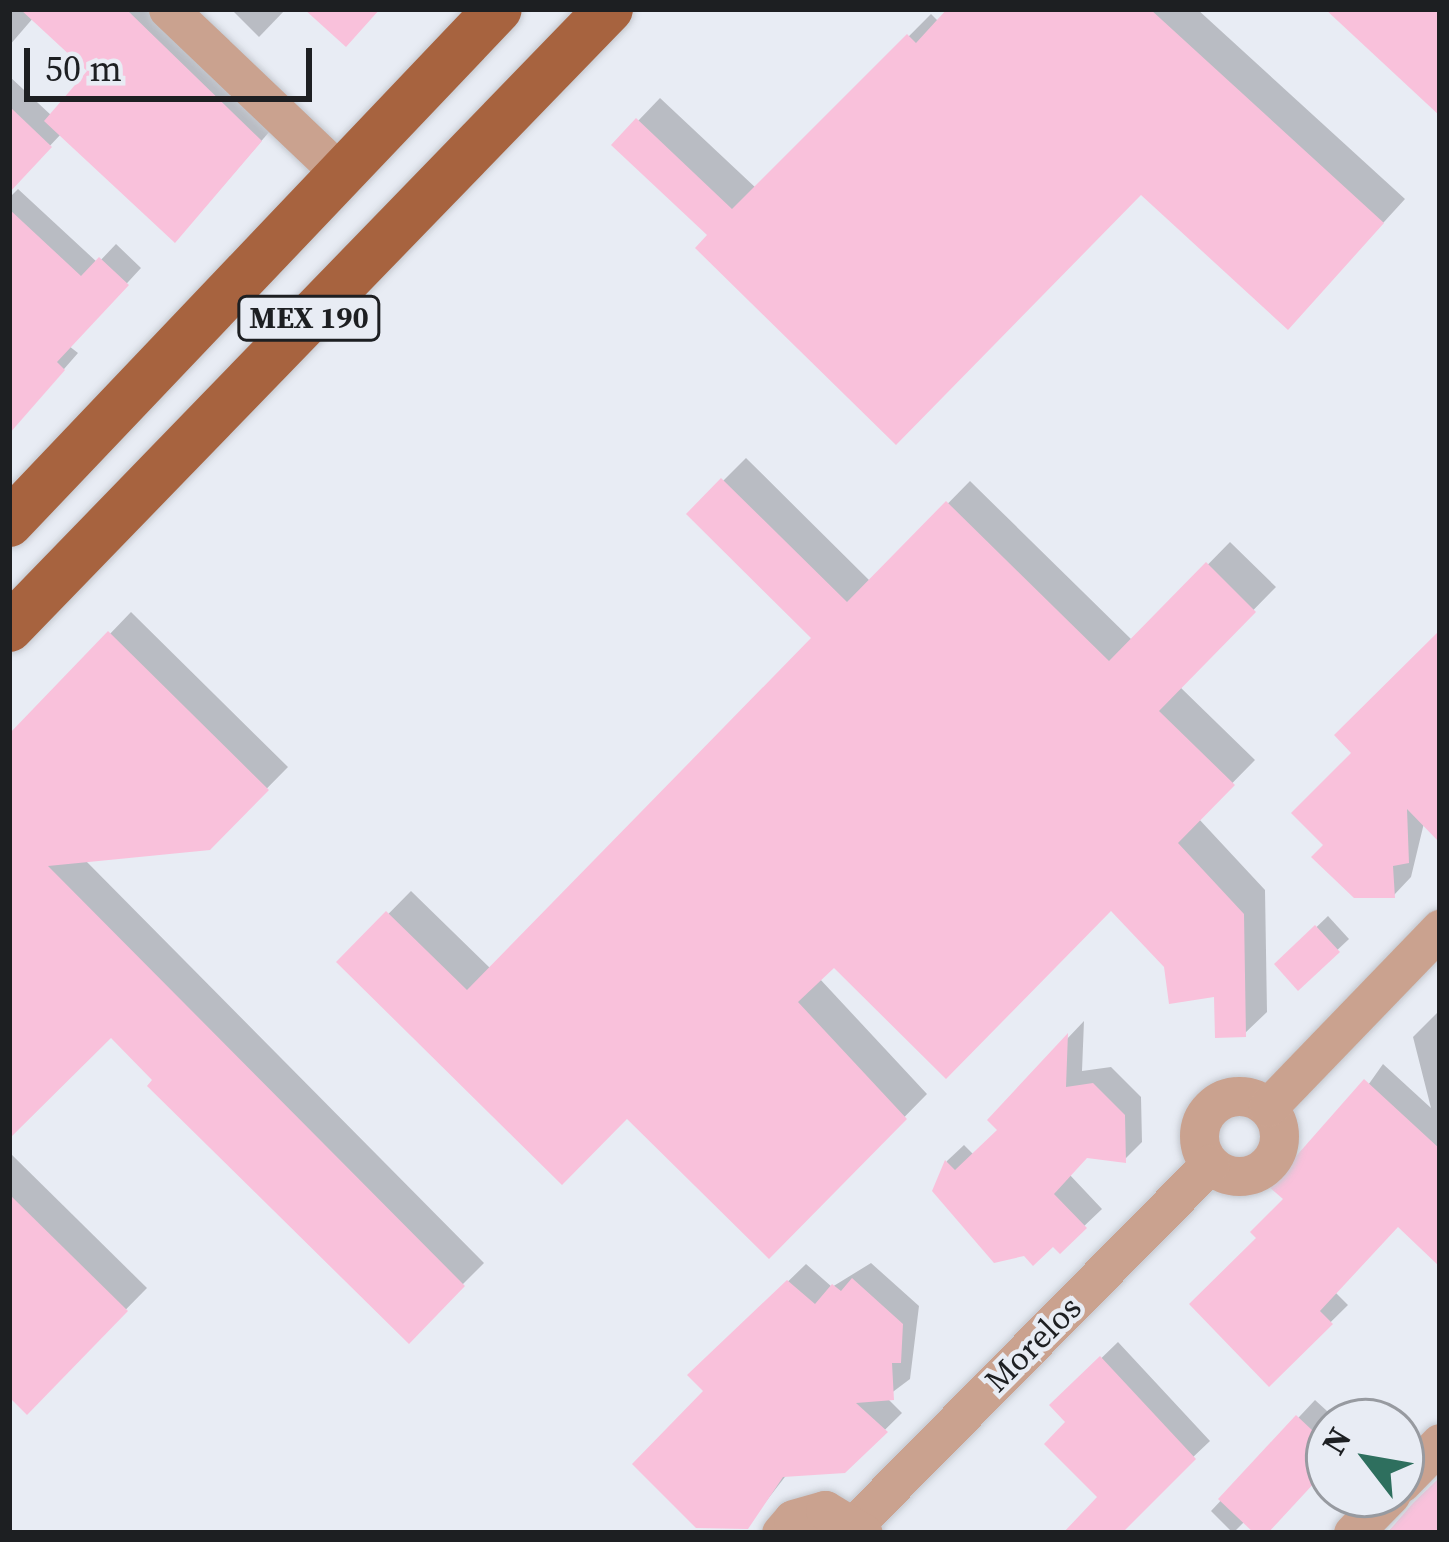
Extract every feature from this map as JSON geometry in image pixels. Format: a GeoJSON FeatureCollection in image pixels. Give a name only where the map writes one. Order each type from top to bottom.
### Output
{"type":"FeatureCollection","features":[{"type":"Feature","properties":{"kind":"main road","name":"MEX 190"},"geometry":{"type":"LineString","coordinates":[[9,523],[498,9]]}},
{"type":"Feature","properties":{"kind":"main road","name":"MEX 190"},"geometry":{"type":"LineString","coordinates":[[9,628],[609,9]]}},
{"type":"Feature","properties":{"kind":"street"},"geometry":{"type":"LineString","coordinates":[[168,9],[339,172]]}},
{"type":"Feature","properties":{"kind":"street","name":"Morelos"},"geometry":{"type":"LineString","coordinates":[[859,1528],[1210,1164],[1199,1138],[1206,1112],[1244,1095],[1268,1107],[1440,929]]}},
{"type":"Feature","properties":{"kind":"street"},"geometry":{"type":"LineString","coordinates":[[781,1533],[809,1512],[859,1528]]}},
{"type":"Feature","properties":{"kind":"building"},"geometry":{"type":"Polygon","coordinates":[[[20,9],[126,9],[262,141],[175,243],[44,121],[87,71],[20,9]]]}},
{"type":"Feature","properties":{"kind":"building"},"geometry":{"type":"Polygon","coordinates":[[[304,9],[380,9],[346,47],[304,9]]]}},
{"type":"Feature","properties":{"kind":"building"},"geometry":{"type":"Polygon","coordinates":[[[947,9],[1150,9],[1384,223],[1288,330],[1141,195],[896,445],[695,248],[707,235],[611,145],[636,118],[732,209],[907,34],[916,43],[947,9]]]}},
{"type":"Feature","properties":{"kind":"building"},"geometry":{"type":"Polygon","coordinates":[[[1325,9],[1440,9],[1440,116],[1325,9]]]}},
{"type":"Feature","properties":{"kind":"building"},"geometry":{"type":"Polygon","coordinates":[[[9,106],[52,147],[9,193],[9,106]]]}},
{"type":"Feature","properties":{"kind":"building"},"geometry":{"type":"Polygon","coordinates":[[[9,209],[81,276],[99,257],[129,285],[57,362],[65,370],[9,434],[9,209]]]}},
{"type":"Feature","properties":{"kind":"building"},"geometry":{"type":"Polygon","coordinates":[[[721,478],[847,602],[946,501],[1109,661],[1206,562],[1256,612],[1159,711],[1235,785],[1178,843],[1244,914],[1246,1037],[1215,1038],[1214,997],[1169,1004],[1164,967],[1111,911],[946,1079],[834,968],[798,1002],[907,1119],[769,1259],[627,1119],[562,1185],[336,962],[386,911],[467,990],[811,638],[686,514],[721,478]]]}},
{"type":"Feature","properties":{"kind":"building"},"geometry":{"type":"Polygon","coordinates":[[[1440,630],[1440,843],[1407,809],[1409,863],[1393,866],[1395,898],[1354,898],[1311,857],[1323,845],[1291,813],[1351,753],[1334,735],[1440,630]]]}},
{"type":"Feature","properties":{"kind":"building"},"geometry":{"type":"Polygon","coordinates":[[[108,631],[269,790],[210,850],[48,866],[465,1286],[409,1344],[147,1086],[152,1080],[111,1038],[9,1139],[9,734],[108,631]]]}},
{"type":"Feature","properties":{"kind":"building"},"geometry":{"type":"Polygon","coordinates":[[[1315,925],[1340,952],[1298,991],[1274,964],[1315,925]]]}},
{"type":"Feature","properties":{"kind":"building"},"geometry":{"type":"Polygon","coordinates":[[[1068,1033],[1066,1087],[1093,1083],[1125,1115],[1126,1163],[1087,1158],[1054,1194],[1087,1228],[1060,1254],[1053,1247],[1033,1266],[1024,1256],[994,1263],[932,1191],[945,1160],[955,1170],[997,1130],[987,1120],[1068,1033]]]}},
{"type":"Feature","properties":{"kind":"building"},"geometry":{"type":"Polygon","coordinates":[[[1364,1079],[1440,1149],[1440,1267],[1398,1227],[1320,1311],[1333,1324],[1269,1387],[1189,1304],[1256,1238],[1250,1232],[1283,1199],[1269,1187],[1364,1079]]]}},
{"type":"Feature","properties":{"kind":"building"},"geometry":{"type":"Polygon","coordinates":[[[9,1194],[128,1311],[27,1415],[9,1397],[9,1194]]]}},
{"type":"Feature","properties":{"kind":"building"},"geometry":{"type":"Polygon","coordinates":[[[852,1278],[903,1324],[901,1363],[892,1363],[894,1400],[856,1403],[888,1432],[845,1473],[783,1477],[748,1529],[696,1528],[632,1464],[703,1391],[687,1375],[787,1280],[815,1304],[832,1284],[841,1291],[852,1278]]]}},
{"type":"Feature","properties":{"kind":"building"},"geometry":{"type":"Polygon","coordinates":[[[1100,1356],[1196,1459],[1122,1533],[1063,1533],[1097,1497],[1044,1444],[1065,1422],[1049,1405],[1100,1356]]]}},
{"type":"Feature","properties":{"kind":"building"},"geometry":{"type":"Polygon","coordinates":[[[1296,1415],[1305,1423],[1305,1493],[1268,1533],[1254,1533],[1218,1499],[1296,1415]]]}},
{"type":"Feature","properties":{"kind":"building"},"geometry":{"type":"Polygon","coordinates":[[[1440,1477],[1440,1533],[1387,1533],[1400,1518],[1425,1518],[1425,1491],[1440,1477]]]}}]}
